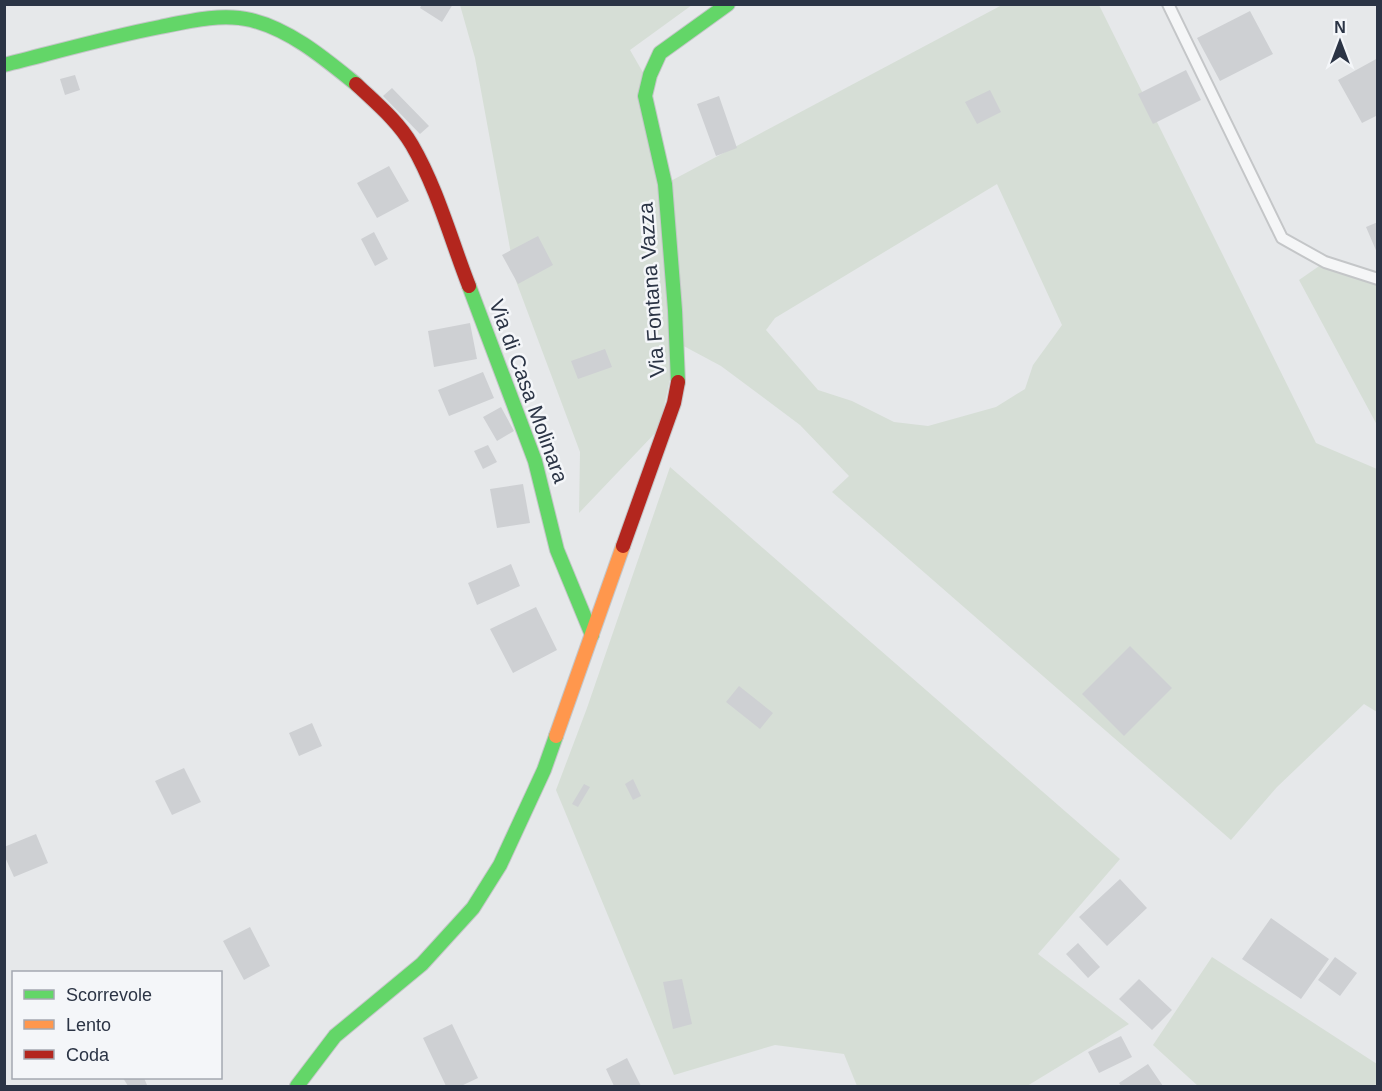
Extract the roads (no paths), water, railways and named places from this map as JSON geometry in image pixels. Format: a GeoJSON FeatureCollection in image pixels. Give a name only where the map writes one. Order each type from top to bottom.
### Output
{"type":"FeatureCollection","features":[{"type":"Feature","properties":{"kind":"street","name":"Via Fontana Vazza"},"geometry":{"type":"LineString","coordinates":[[592,635],[674,403],[678,385],[675,310],[664,184],[645,96],[650,75],[660,53],[728,4]]}},
{"type":"Feature","properties":{"kind":"street","name":"Via di Casa Molinara"},"geometry":{"type":"LineString","coordinates":[[4,65],[134,32],[217,18],[250,20],[277,30],[315,52],[356,84],[396,123],[412,145],[432,189],[535,461],[549,521],[592,635]]}},
{"type":"Feature","properties":{"kind":"street"},"geometry":{"type":"LineString","coordinates":[[297,1086],[335,1036],[422,964],[473,908],[500,865],[520,826],[544,770],[592,635]]}},
{"type":"Feature","properties":{"kind":"lane"},"geometry":{"type":"LineString","coordinates":[[1168,4],[1282,238],[1325,262],[1377,279]]}}]}
